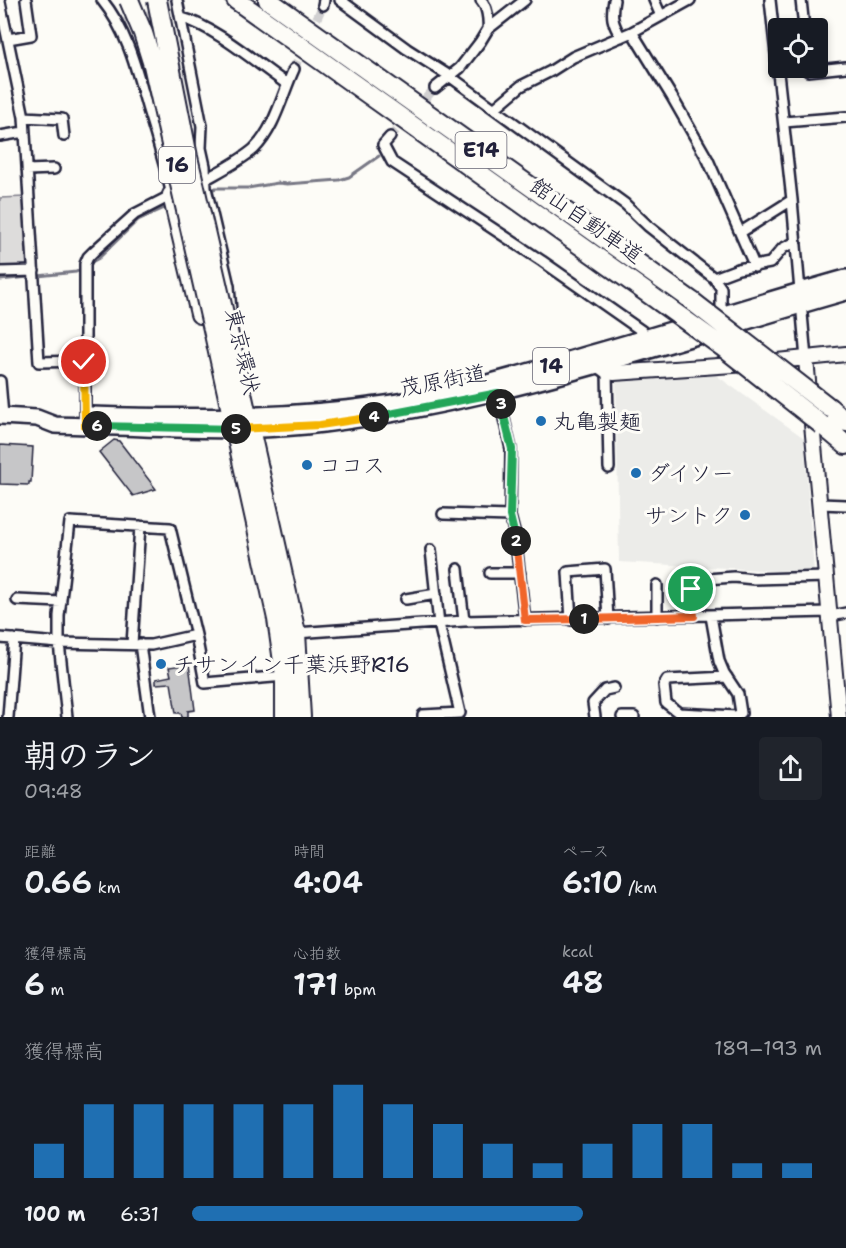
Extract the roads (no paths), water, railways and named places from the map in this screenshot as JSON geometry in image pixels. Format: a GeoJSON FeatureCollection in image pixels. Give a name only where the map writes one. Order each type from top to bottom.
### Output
{"type":"FeatureCollection","features":[{"type":"Feature","properties":{"kind":"highway","name":"東京環状"},"geometry":{"type":"LineString","coordinates":[[129,0],[153,65],[221,332]]}},
{"type":"Feature","properties":{"kind":"highway","name":"東京環状"},"geometry":{"type":"LineString","coordinates":[[157,0],[275,608],[285,676],[285,717]]}},
{"type":"Feature","properties":{"kind":"highway","name":"館山自動車道"},"geometry":{"type":"LineString","coordinates":[[236,0],[724,348],[846,445]]}},
{"type":"Feature","properties":{"kind":"highway","name":"館山自動車道"},"geometry":{"type":"LineString","coordinates":[[268,0],[693,302],[846,422]]}},
{"type":"Feature","properties":{"kind":"highway","name":"16"},"geometry":{"type":"LineString","coordinates":[[172,195],[216,380],[239,419]]}},
{"type":"Feature","properties":{"kind":"highway","name":"東京環状"},"geometry":{"type":"LineString","coordinates":[[239,419],[296,633],[301,717]]}},
{"type":"Feature","properties":{"kind":"main road","name":"茂原街道"},"geometry":{"type":"LineString","coordinates":[[2,416],[37,418],[53,414],[85,420],[239,419],[320,425],[363,419],[498,393],[597,364],[801,297],[846,278]]}},
{"type":"Feature","properties":{"kind":"main road","name":"茂原街道"},"geometry":{"type":"LineString","coordinates":[[239,419],[387,404],[597,364],[646,338],[721,315],[801,297],[846,292]]}},
{"type":"Feature","properties":{"kind":"street"},"geometry":{"type":"LineString","coordinates":[[8,39],[32,35],[26,0]]}},
{"type":"Feature","properties":{"kind":"street"},"geometry":{"type":"LineString","coordinates":[[85,420],[85,264],[88,257],[135,214],[172,195],[161,150],[120,24],[102,0]]}},
{"type":"Feature","properties":{"kind":"street"},"geometry":{"type":"LineString","coordinates":[[177,0],[202,126],[201,148],[206,179],[229,286],[231,316],[221,332]]}},
{"type":"Feature","properties":{"kind":"street"},"geometry":{"type":"LineString","coordinates":[[340,0],[407,49],[495,108],[625,204],[648,226],[714,279],[721,288],[721,315]]}},
{"type":"Feature","properties":{"kind":"street"},"geometry":{"type":"LineString","coordinates":[[481,0],[487,13],[488,29]]}},
{"type":"Feature","properties":{"kind":"street"},"geometry":{"type":"LineString","coordinates":[[435,88],[448,75],[460,68],[488,29],[525,0]]}},
{"type":"Feature","properties":{"kind":"street"},"geometry":{"type":"LineString","coordinates":[[614,0],[611,15],[621,37]]}},
{"type":"Feature","properties":{"kind":"street"},"geometry":{"type":"LineString","coordinates":[[654,0],[661,16]]}},
{"type":"Feature","properties":{"kind":"street"},"geometry":{"type":"LineString","coordinates":[[495,108],[521,86],[573,57],[632,32],[690,0]]}},
{"type":"Feature","properties":{"kind":"street"},"geometry":{"type":"LineString","coordinates":[[770,0],[796,242],[839,717]]}},
{"type":"Feature","properties":{"kind":"street"},"geometry":{"type":"LineString","coordinates":[[801,0],[803,18]]}},
{"type":"Feature","properties":{"kind":"street"},"geometry":{"type":"LineString","coordinates":[[0,1],[24,117],[39,362],[84,362]]}},
{"type":"Feature","properties":{"kind":"street"},"geometry":{"type":"LineString","coordinates":[[182,18],[194,21],[211,31],[287,84]]}},
{"type":"Feature","properties":{"kind":"street"},"geometry":{"type":"LineString","coordinates":[[632,32],[708,160],[755,267]]}},
{"type":"Feature","properties":{"kind":"street"},"geometry":{"type":"LineString","coordinates":[[828,68],[846,67]]}},
{"type":"Feature","properties":{"kind":"street"},"geometry":{"type":"LineString","coordinates":[[206,179],[253,149],[262,139],[274,119],[294,69]]}},
{"type":"Feature","properties":{"kind":"street"},"geometry":{"type":"LineString","coordinates":[[24,117],[62,119],[64,136]]}},
{"type":"Feature","properties":{"kind":"street"},"geometry":{"type":"LineString","coordinates":[[784,122],[846,117]]}},
{"type":"Feature","properties":{"kind":"street"},"geometry":{"type":"LineString","coordinates":[[0,136],[24,132]]}},
{"type":"Feature","properties":{"kind":"street"},"geometry":{"type":"LineString","coordinates":[[390,137],[383,145],[392,162],[642,330],[646,338]]}},
{"type":"Feature","properties":{"kind":"street"},"geometry":{"type":"LineString","coordinates":[[27,170],[54,169]]}},
{"type":"Feature","properties":{"kind":"street"},"geometry":{"type":"LineString","coordinates":[[741,232],[792,201]]}},
{"type":"Feature","properties":{"kind":"street"},"geometry":{"type":"LineString","coordinates":[[714,279],[738,269],[770,263],[783,248],[796,242]]}},
{"type":"Feature","properties":{"kind":"street"},"geometry":{"type":"LineString","coordinates":[[0,272],[34,271]]}},
{"type":"Feature","properties":{"kind":"street"},"geometry":{"type":"LineString","coordinates":[[597,364],[614,373],[846,356]]}},
{"type":"Feature","properties":{"kind":"street"},"geometry":{"type":"LineString","coordinates":[[597,364],[609,468]]}},
{"type":"Feature","properties":{"kind":"street"},"geometry":{"type":"LineString","coordinates":[[0,381],[2,416]]}},
{"type":"Feature","properties":{"kind":"street"},"geometry":{"type":"LineString","coordinates":[[498,393],[512,449],[510,516],[515,535],[525,620]]}},
{"type":"Feature","properties":{"kind":"street"},"geometry":{"type":"LineString","coordinates":[[820,504],[846,505]]}},
{"type":"Feature","properties":{"kind":"street"},"geometry":{"type":"LineString","coordinates":[[443,514],[510,516]]}},
{"type":"Feature","properties":{"kind":"street"},"geometry":{"type":"LineString","coordinates":[[67,717],[59,643],[70,522],[170,528],[205,683],[285,676]]}},
{"type":"Feature","properties":{"kind":"street"},"geometry":{"type":"LineString","coordinates":[[140,526],[136,644],[150,717]]}},
{"type":"Feature","properties":{"kind":"street"},"geometry":{"type":"LineString","coordinates":[[423,717],[423,715],[460,712],[439,624],[431,550]]}},
{"type":"Feature","properties":{"kind":"street"},"geometry":{"type":"LineString","coordinates":[[458,569],[464,621]]}},
{"type":"Feature","properties":{"kind":"street"},"geometry":{"type":"LineString","coordinates":[[571,620],[568,572],[604,570],[608,618]]}},
{"type":"Feature","properties":{"kind":"street"},"geometry":{"type":"LineString","coordinates":[[490,573],[520,573]]}},
{"type":"Feature","properties":{"kind":"street"},"geometry":{"type":"LineString","coordinates":[[694,616],[691,589],[693,580],[735,577],[754,579],[827,577]]}},
{"type":"Feature","properties":{"kind":"street"},"geometry":{"type":"LineString","coordinates":[[657,585],[657,617]]}},
{"type":"Feature","properties":{"kind":"street"},"geometry":{"type":"LineString","coordinates":[[406,599],[436,594]]}},
{"type":"Feature","properties":{"kind":"street"},"geometry":{"type":"LineString","coordinates":[[17,600],[61,602]]}},
{"type":"Feature","properties":{"kind":"street"},"geometry":{"type":"LineString","coordinates":[[296,633],[464,621],[846,613]]}},
{"type":"Feature","properties":{"kind":"street"},"geometry":{"type":"LineString","coordinates":[[711,616],[720,661],[738,694],[741,713],[736,716],[679,713],[666,703],[664,685],[667,680],[727,677]]}},
{"type":"Feature","properties":{"kind":"street"},"geometry":{"type":"LineString","coordinates":[[0,638],[59,643],[151,645],[196,635]]}},
{"type":"Feature","properties":{"kind":"street"},"geometry":{"type":"LineString","coordinates":[[8,717],[14,639]]}},
{"type":"Feature","properties":{"kind":"street"},"geometry":{"type":"LineString","coordinates":[[595,717],[593,703],[605,690],[614,688]]}},
{"type":"Feature","properties":{"kind":"street"},"geometry":{"type":"LineString","coordinates":[[622,717],[634,717]]}},
{"type":"Feature","properties":{"kind":"waterway"},"geometry":{"type":"LineString","coordinates":[[209,191],[216,188],[248,188],[278,183],[339,180],[349,177],[379,156]]}},
{"type":"Feature","properties":{"kind":"waterway"},"geometry":{"type":"LineString","coordinates":[[88,264],[99,258],[138,220],[169,206]]}},
{"type":"Feature","properties":{"kind":"waterway"},"geometry":{"type":"LineString","coordinates":[[0,280],[76,272],[83,268]]}},
{"type":"Feature","properties":{"kind":"tunnel"},"geometry":{"type":"LineString","coordinates":[[120,24],[179,5]]}},
{"type":"Feature","properties":{"kind":"tunnel"},"geometry":{"type":"LineString","coordinates":[[311,31],[323,5]]}},
{"type":"Feature","properties":{"kind":"tunnel"},"geometry":{"type":"LineString","coordinates":[[294,69],[304,46]]}},
{"type":"Feature","properties":{"kind":"tunnel"},"geometry":{"type":"LineString","coordinates":[[416,109],[435,88]]}},
{"type":"Feature","properties":{"kind":"tunnel"},"geometry":{"type":"LineString","coordinates":[[390,137],[407,119]]}},
{"type":"Feature","properties":{"kind":"place","name":"丸亀製麺"},"geometry":{"type":"Point","coordinates":[541,421]}},
{"type":"Feature","properties":{"kind":"place","name":"ココス"},"geometry":{"type":"Point","coordinates":[307,465]}},
{"type":"Feature","properties":{"kind":"place","name":"ダイソー"},"geometry":{"type":"Point","coordinates":[636,473]}},
{"type":"Feature","properties":{"kind":"place","name":"サントク"},"geometry":{"type":"Point","coordinates":[745,515]}},
{"type":"Feature","properties":{"kind":"place","name":"チサンイン千葉浜野R16"},"geometry":{"type":"Point","coordinates":[161,664]}}]}
